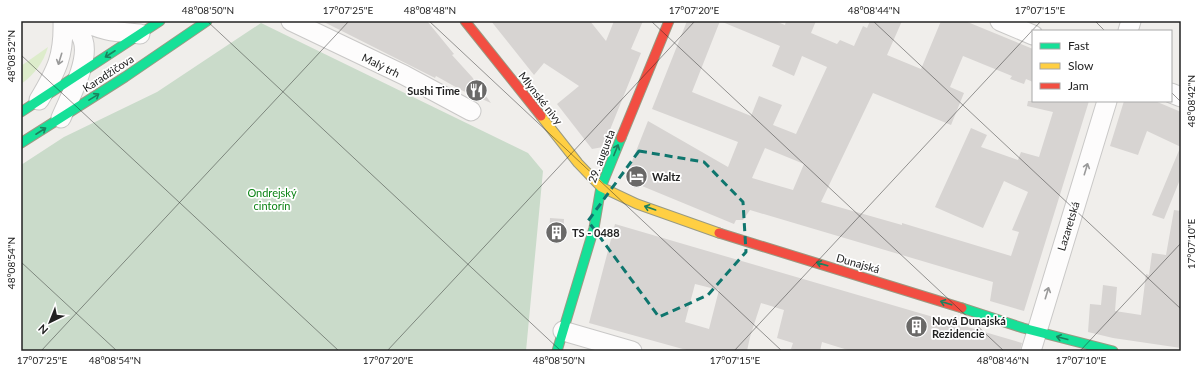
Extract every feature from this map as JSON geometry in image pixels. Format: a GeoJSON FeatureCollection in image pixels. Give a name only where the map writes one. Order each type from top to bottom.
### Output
{"type":"FeatureCollection","features":[{"type":"Feature","properties":{"kind":"street"},"geometry":{"type":"LineString","coordinates":[[39,100],[54,76],[60,60],[64,43],[63,21]]}},
{"type":"Feature","properties":{"kind":"street"},"geometry":{"type":"LineString","coordinates":[[61,118],[79,74],[84,57],[84,41],[72,21]]}},
{"type":"Feature","properties":{"kind":"street"},"geometry":{"type":"LineString","coordinates":[[85,21],[95,27],[119,33],[140,34]]}},
{"type":"Feature","properties":{"kind":"street","name":"Karadžičova"},"geometry":{"type":"LineString","coordinates":[[21,112],[160,21]]}},
{"type":"Feature","properties":{"kind":"street","name":"Karadžičova"},"geometry":{"type":"LineString","coordinates":[[21,143],[125,77],[207,21]]}},
{"type":"Feature","properties":{"kind":"street","name":"Malý trh"},"geometry":{"type":"LineString","coordinates":[[291,21],[404,75],[470,111]]}},
{"type":"Feature","properties":{"kind":"street","name":"Mlynské nivy"},"geometry":{"type":"LineString","coordinates":[[465,21],[578,164],[601,186]]}},
{"type":"Feature","properties":{"kind":"street","name":"29. augusta"},"geometry":{"type":"LineString","coordinates":[[557,351],[594,228],[601,186],[669,21]]}},
{"type":"Feature","properties":{"kind":"street"},"geometry":{"type":"LineString","coordinates":[[1000,21],[1032,35]]}},
{"type":"Feature","properties":{"kind":"street","name":"Lazaretská"},"geometry":{"type":"LineString","coordinates":[[1031,351],[1036,330],[1107,102]]}},
{"type":"Feature","properties":{"kind":"street","name":"Dunajská"},"geometry":{"type":"LineString","coordinates":[[601,186],[637,204],[741,241],[877,281],[1023,328],[1036,330],[1113,351]]}},
{"type":"Feature","properties":{"kind":"street"},"geometry":{"type":"LineString","coordinates":[[563,331],[632,351]]}},
{"type":"Feature","properties":{"kind":"highlighted area"},"geometry":{"type":"Polygon","coordinates":[[[639,151],[704,162],[743,202],[746,252],[708,295],[659,317],[588,221],[639,151]]]}},
{"type":"Feature","properties":{"kind":"green space","name":"Ondrejský cintorín"},"geometry":{"type":"Polygon","coordinates":[[[261,23],[528,153],[543,171],[526,351],[21,351],[21,165],[64,137],[157,92],[261,23]]]}},
{"type":"Feature","properties":{"kind":"green space"},"geometry":{"type":"Polygon","coordinates":[[[48,47],[38,68],[21,84],[21,66],[48,47]]]}},
{"type":"Feature","properties":{"kind":"building"},"geometry":{"type":"Polygon","coordinates":[[[322,21],[427,21],[454,54],[452,55],[472,77],[491,103],[461,90],[436,76],[435,78],[322,21]]]}},
{"type":"Feature","properties":{"kind":"building"},"geometry":{"type":"Polygon","coordinates":[[[491,21],[590,21],[606,41],[614,21],[643,21],[631,49],[641,53],[603,147],[592,149],[557,104],[579,86],[544,63],[534,75],[491,21]]]}},
{"type":"Feature","properties":{"kind":"building"},"geometry":{"type":"Polygon","coordinates":[[[687,21],[720,21],[775,21],[785,25],[786,21],[816,21],[811,33],[837,44],[840,40],[854,46],[863,26],[867,28],[870,21],[902,21],[887,55],[921,69],[941,21],[965,21],[1032,49],[1032,82],[1026,79],[1024,84],[1010,79],[1012,76],[963,56],[950,87],[964,93],[951,125],[873,93],[821,202],[902,225],[902,223],[1011,256],[1019,232],[1012,230],[1028,192],[1004,181],[983,228],[935,207],[971,128],[987,135],[981,147],[1018,160],[1021,152],[1039,157],[1053,112],[1027,106],[1028,101],[1089,102],[1024,311],[990,301],[993,282],[750,210],[743,220],[736,220],[734,224],[625,179],[648,121],[728,167],[738,142],[652,109],[687,21]],[[720,21],[692,92],[751,116],[759,96],[782,105],[773,125],[796,134],[827,67],[802,56],[794,76],[772,66],[780,46],[720,21]],[[765,148],[752,178],[793,190],[804,164],[765,148]]]}},
{"type":"Feature","properties":{"kind":"building"},"geometry":{"type":"Polygon","coordinates":[[[1124,102],[1157,102],[1181,112],[1181,147],[1147,131],[1138,155],[1110,146],[1124,102]]]}},
{"type":"Feature","properties":{"kind":"building"},"geometry":{"type":"Polygon","coordinates":[[[1180,148],[1181,177],[1164,219],[1152,215],[1180,148]]]}},
{"type":"Feature","properties":{"kind":"building"},"geometry":{"type":"Polygon","coordinates":[[[1174,210],[1181,211],[1181,348],[1113,338],[1088,332],[1090,304],[1101,305],[1103,285],[1117,287],[1115,311],[1141,315],[1146,274],[1149,275],[1152,253],[1166,255],[1174,210]]]}},
{"type":"Feature","properties":{"kind":"building","name":"TS - 0488"},"geometry":{"type":"Polygon","coordinates":[[[550,218],[564,219],[563,239],[549,238],[550,218]]]}},
{"type":"Feature","properties":{"kind":"building"},"geometry":{"type":"Polygon","coordinates":[[[615,224],[1022,343],[1020,351],[851,351],[822,342],[820,351],[799,351],[791,349],[793,343],[777,338],[784,310],[761,303],[747,351],[690,351],[589,323],[615,224]],[[695,284],[685,322],[709,329],[719,290],[695,284]]]}},
{"type":"Feature","properties":{"kind":"traffic: fast"},"geometry":{"type":"LineString","coordinates":[[21,112],[160,21]]}},
{"type":"Feature","properties":{"kind":"traffic: fast"},"geometry":{"type":"LineString","coordinates":[[21,143],[125,77],[207,21]]}},
{"type":"Feature","properties":{"kind":"traffic: fast"},"geometry":{"type":"LineString","coordinates":[[557,351],[594,228],[601,187],[621,138]]}},
{"type":"Feature","properties":{"kind":"traffic: fast"},"geometry":{"type":"LineString","coordinates":[[962,308],[1023,328],[1113,351]]}},
{"type":"Feature","properties":{"kind":"traffic: slow"},"geometry":{"type":"LineString","coordinates":[[541,116],[578,163],[601,187],[637,204],[719,233]]}},
{"type":"Feature","properties":{"kind":"traffic: jam"},"geometry":{"type":"LineString","coordinates":[[465,21],[541,116]]}},
{"type":"Feature","properties":{"kind":"traffic: jam"},"geometry":{"type":"LineString","coordinates":[[621,138],[669,21]]}},
{"type":"Feature","properties":{"kind":"traffic: jam"},"geometry":{"type":"LineString","coordinates":[[719,233],[962,308]]}},
{"type":"Feature","properties":{"kind":"place","name":"Sushi Time"},"geometry":{"type":"Point","coordinates":[476,90]}},
{"type":"Feature","properties":{"kind":"place","name":"Waltz"},"geometry":{"type":"Point","coordinates":[637,176]}},
{"type":"Feature","properties":{"kind":"place","name":"TS - 0488"},"geometry":{"type":"Point","coordinates":[556,232]}},
{"type":"Feature","properties":{"kind":"place","name":"Nová Dunajská Rezidencie"},"geometry":{"type":"Point","coordinates":[917,326]}}]}
